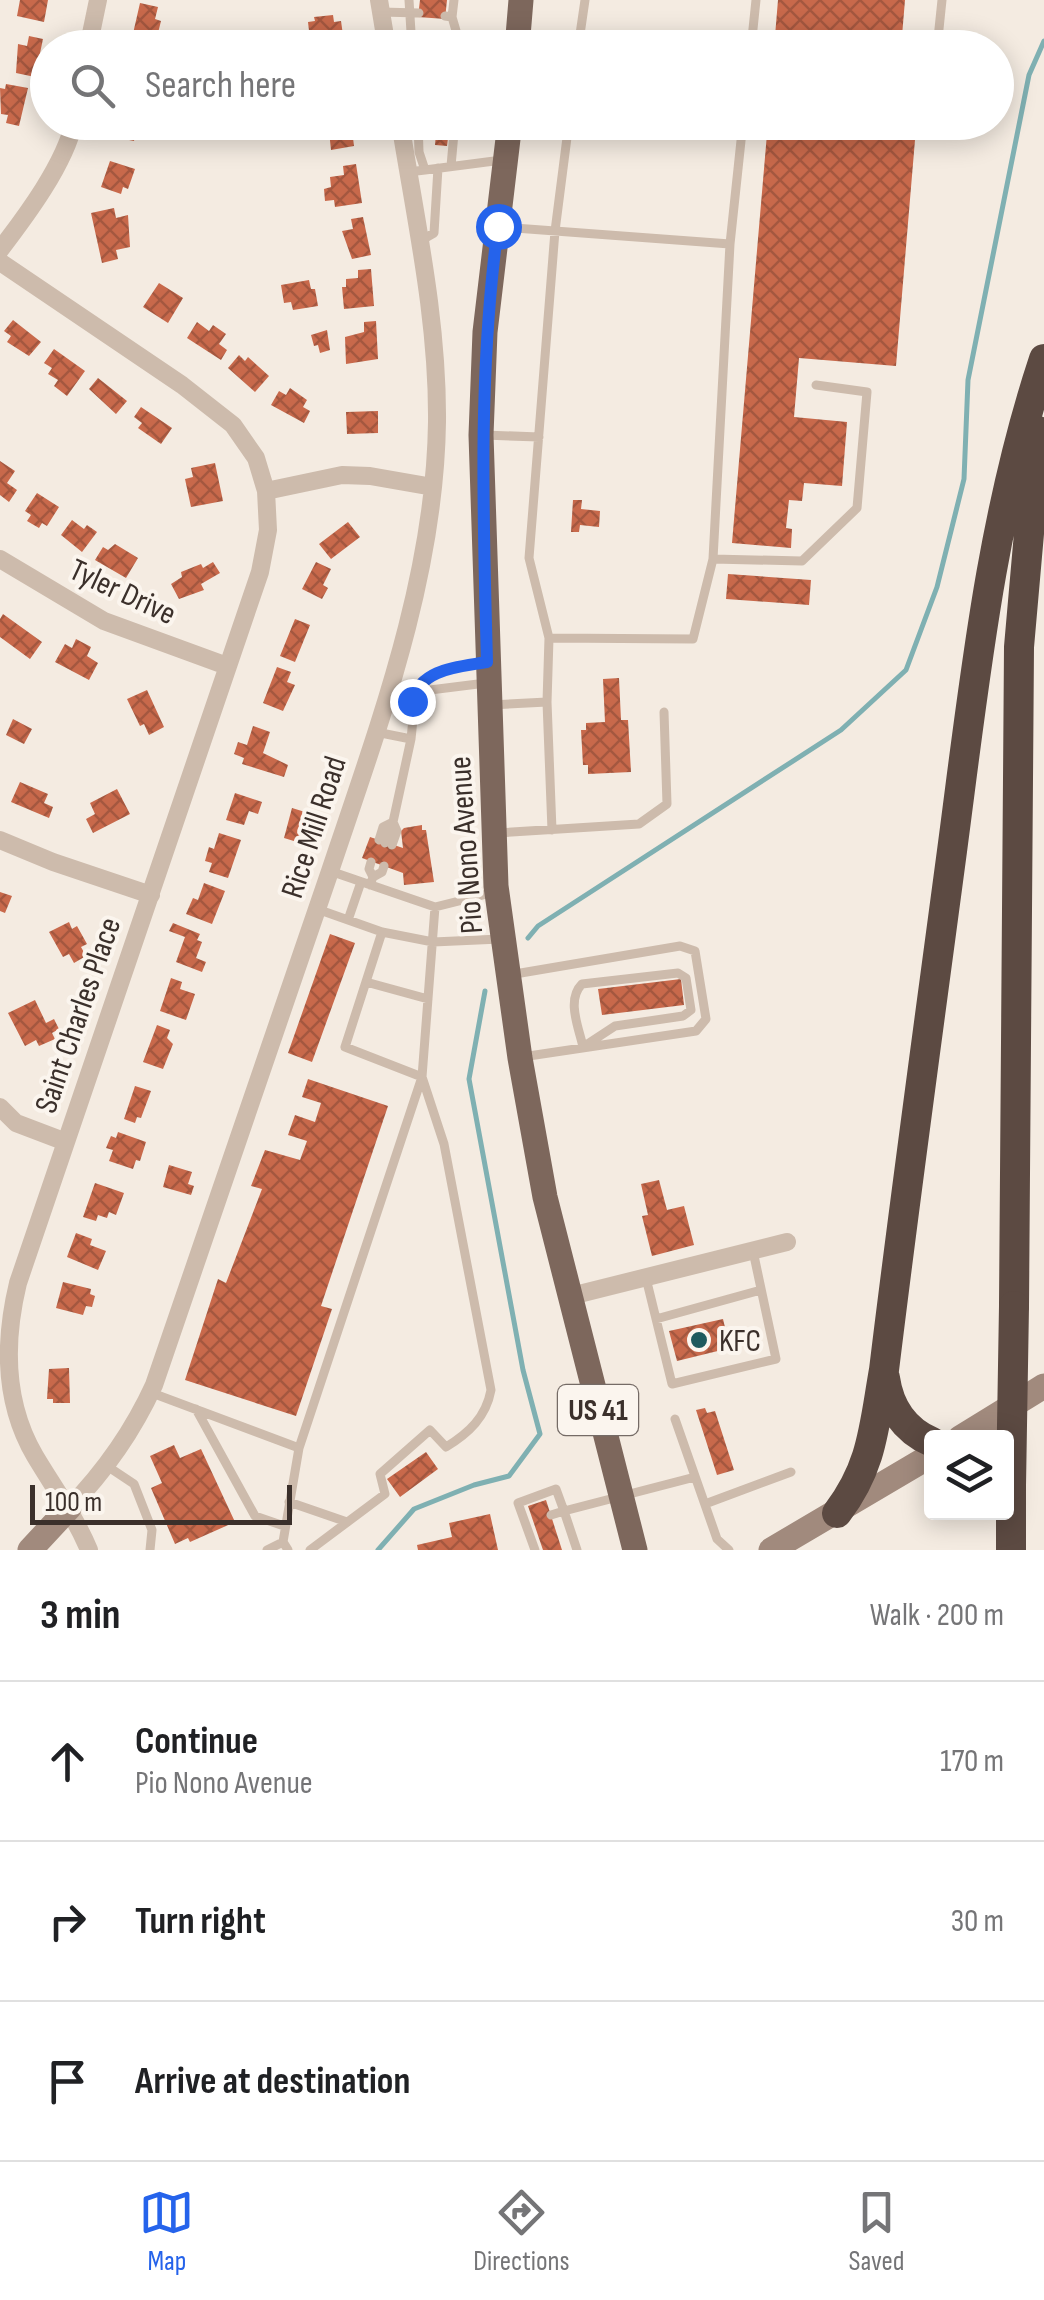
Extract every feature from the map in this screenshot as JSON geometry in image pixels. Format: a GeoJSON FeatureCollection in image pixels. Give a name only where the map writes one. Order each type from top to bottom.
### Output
{"type":"FeatureCollection","features":[{"type":"Feature","properties":{"kind":"highway"},"geometry":{"type":"LineString","coordinates":[[837,1513],[864,1472],[884,1370],[975,676],[999,523],[1020,433],[1044,359]]}},
{"type":"Feature","properties":{"kind":"highway"},"geometry":{"type":"LineString","coordinates":[[1011,1550],[1019,647],[1033,467],[1044,384]]}},
{"type":"Feature","properties":{"kind":"highway"},"geometry":{"type":"LineString","coordinates":[[884,1370],[887,1394],[894,1409],[906,1425],[924,1437]]}},
{"type":"Feature","properties":{"kind":"main road"},"geometry":{"type":"LineString","coordinates":[[518,30],[521,0]]}},
{"type":"Feature","properties":{"kind":"main road","name":"Pio Nono Avenue"},"geometry":{"type":"LineString","coordinates":[[508,140],[486,332],[482,435],[497,892],[520,1058],[546,1197],[635,1550]]}},
{"type":"Feature","properties":{"kind":"street"},"geometry":{"type":"LineString","coordinates":[[92,30],[98,0]]}},
{"type":"Feature","properties":{"kind":"street"},"geometry":{"type":"LineString","coordinates":[[0,250],[56,167],[70,140]]}},
{"type":"Feature","properties":{"kind":"street","name":"Rice Mill Road"},"geometry":{"type":"LineString","coordinates":[[69,1508],[137,1422],[150,1392],[318,909],[376,732],[421,566],[433,487],[435,350],[420,242],[417,171],[406,140]]}},
{"type":"Feature","properties":{"kind":"street","name":"Saint Charles Place"},"geometry":{"type":"LineString","coordinates":[[0,262],[220,412],[256,458],[269,515],[264,557],[18,1284],[7,1348],[12,1390],[26,1440],[69,1508],[89,1550]]}},
{"type":"Feature","properties":{"kind":"street"},"geometry":{"type":"LineString","coordinates":[[266,492],[342,475],[433,487]]}},
{"type":"Feature","properties":{"kind":"street","name":"Tyler Drive"},"geometry":{"type":"LineString","coordinates":[[0,559],[104,621],[227,666]]}},
{"type":"Feature","properties":{"kind":"street"},"geometry":{"type":"LineString","coordinates":[[0,840],[151,895]]}},
{"type":"Feature","properties":{"kind":"street"},"geometry":{"type":"LineString","coordinates":[[0,1107],[16,1123],[66,1142]]}},
{"type":"Feature","properties":{"kind":"street"},"geometry":{"type":"LineString","coordinates":[[571,1296],[786,1242]]}},
{"type":"Feature","properties":{"kind":"street"},"geometry":{"type":"LineString","coordinates":[[973,1430],[1044,1386]]}},
{"type":"Feature","properties":{"kind":"street"},"geometry":{"type":"LineString","coordinates":[[771,1550],[924,1460]]}},
{"type":"Feature","properties":{"kind":"street"},"geometry":{"type":"LineString","coordinates":[[30,1550],[69,1508]]}},
{"type":"Feature","properties":{"kind":"lane"},"geometry":{"type":"LineString","coordinates":[[409,0],[412,30]]}},
{"type":"Feature","properties":{"kind":"lane"},"geometry":{"type":"LineString","coordinates":[[452,0],[449,17],[454,30]]}},
{"type":"Feature","properties":{"kind":"lane"},"geometry":{"type":"LineString","coordinates":[[581,30],[585,0]]}},
{"type":"Feature","properties":{"kind":"lane"},"geometry":{"type":"LineString","coordinates":[[752,30],[756,0]]}},
{"type":"Feature","properties":{"kind":"lane"},"geometry":{"type":"LineString","coordinates":[[938,30],[942,0]]}},
{"type":"Feature","properties":{"kind":"lane"},"geometry":{"type":"LineString","coordinates":[[380,6],[413,13]]}},
{"type":"Feature","properties":{"kind":"lane"},"geometry":{"type":"LineString","coordinates":[[419,140],[417,171],[506,160]]}},
{"type":"Feature","properties":{"kind":"lane"},"geometry":{"type":"LineString","coordinates":[[451,166],[453,140]]}},
{"type":"Feature","properties":{"kind":"lane"},"geometry":{"type":"LineString","coordinates":[[552,830],[549,638],[529,558],[567,140]]}},
{"type":"Feature","properties":{"kind":"lane"},"geometry":{"type":"LineString","coordinates":[[549,638],[692,639],[713,559],[730,244],[741,140]]}},
{"type":"Feature","properties":{"kind":"lane"},"geometry":{"type":"LineString","coordinates":[[420,242],[434,232],[438,168]]}},
{"type":"Feature","properties":{"kind":"lane"},"geometry":{"type":"LineString","coordinates":[[498,226],[730,244]]}},
{"type":"Feature","properties":{"kind":"lane"},"geometry":{"type":"LineString","coordinates":[[713,559],[802,561],[857,508],[867,392],[816,385]]}},
{"type":"Feature","properties":{"kind":"lane"},"geometry":{"type":"LineString","coordinates":[[482,435],[539,437]]}},
{"type":"Feature","properties":{"kind":"lane"},"geometry":{"type":"LineString","coordinates":[[385,843],[383,827],[393,822],[412,738],[412,701],[416,689],[430,676],[444,670],[547,702]]}},
{"type":"Feature","properties":{"kind":"lane"},"geometry":{"type":"LineString","coordinates":[[412,701],[430,690],[488,683]]}},
{"type":"Feature","properties":{"kind":"lane"},"geometry":{"type":"LineString","coordinates":[[495,833],[639,824],[668,804],[664,712]]}},
{"type":"Feature","properties":{"kind":"lane"},"geometry":{"type":"LineString","coordinates":[[376,732],[412,738]]}},
{"type":"Feature","properties":{"kind":"lane"},"geometry":{"type":"LineString","coordinates":[[348,920],[378,864]]}},
{"type":"Feature","properties":{"kind":"lane"},"geometry":{"type":"LineString","coordinates":[[330,871],[435,907],[497,892]]}},
{"type":"Feature","properties":{"kind":"lane"},"geometry":{"type":"LineString","coordinates":[[266,1550],[285,1546],[284,1526],[299,1448],[422,1076],[435,907]]}},
{"type":"Feature","properties":{"kind":"lane"},"geometry":{"type":"LineString","coordinates":[[318,909],[382,932],[432,942],[503,939]]}},
{"type":"Feature","properties":{"kind":"lane"},"geometry":{"type":"LineString","coordinates":[[382,932],[346,1047],[422,1076]]}},
{"type":"Feature","properties":{"kind":"lane"},"geometry":{"type":"LineString","coordinates":[[508,975],[680,946],[695,951],[706,1019],[696,1031],[520,1058]]}},
{"type":"Feature","properties":{"kind":"lane"},"geometry":{"type":"LineString","coordinates":[[568,966],[582,984]]}},
{"type":"Feature","properties":{"kind":"lane"},"geometry":{"type":"LineString","coordinates":[[678,973],[686,978],[691,1010],[683,1016],[615,1026],[583,1047],[574,1000],[575,991],[582,984],[678,973]]}},
{"type":"Feature","properties":{"kind":"lane"},"geometry":{"type":"LineString","coordinates":[[366,982],[428,998]]}},
{"type":"Feature","properties":{"kind":"lane"},"geometry":{"type":"LineString","coordinates":[[310,1550],[385,1494],[380,1474],[430,1430],[446,1447],[462,1437],[488,1410],[491,1390],[444,1144],[422,1076]]}},
{"type":"Feature","properties":{"kind":"lane"},"geometry":{"type":"LineString","coordinates":[[646,1278],[672,1384],[776,1359],[753,1251]]}},
{"type":"Feature","properties":{"kind":"lane"},"geometry":{"type":"LineString","coordinates":[[656,1320],[762,1290]]}},
{"type":"Feature","properties":{"kind":"lane"},"geometry":{"type":"LineString","coordinates":[[150,1392],[299,1448]]}},
{"type":"Feature","properties":{"kind":"lane"},"geometry":{"type":"LineString","coordinates":[[196,1410],[255,1516],[284,1526]]}},
{"type":"Feature","properties":{"kind":"lane"},"geometry":{"type":"LineString","coordinates":[[674,1419],[716,1539],[729,1550]]}},
{"type":"Feature","properties":{"kind":"lane"},"geometry":{"type":"LineString","coordinates":[[106,1465],[134,1484],[152,1530],[150,1550]]}},
{"type":"Feature","properties":{"kind":"lane"},"geometry":{"type":"LineString","coordinates":[[705,1504],[791,1472]]}},
{"type":"Feature","properties":{"kind":"lane"},"geometry":{"type":"LineString","coordinates":[[551,1516],[695,1477]]}},
{"type":"Feature","properties":{"kind":"lane"},"geometry":{"type":"LineString","coordinates":[[536,1547],[530,1523],[518,1503],[556,1489],[578,1550]]}},
{"type":"Feature","properties":{"kind":"lane"},"geometry":{"type":"LineString","coordinates":[[289,1502],[347,1522]]}},
{"type":"Feature","properties":{"kind":"lane"},"geometry":{"type":"LineString","coordinates":[[558,1539],[572,1534]]}},
{"type":"Feature","properties":{"kind":"building"},"geometry":{"type":"Polygon","coordinates":[[[20,0],[48,0],[44,22],[17,16],[20,0]]]}},
{"type":"Feature","properties":{"kind":"building"},"geometry":{"type":"Polygon","coordinates":[[[420,0],[447,0],[445,19],[418,17],[420,0]]]}},
{"type":"Feature","properties":{"kind":"building"},"geometry":{"type":"Polygon","coordinates":[[[778,0],[905,0],[902,30],[776,30],[778,0]]]}},
{"type":"Feature","properties":{"kind":"building"},"geometry":{"type":"Polygon","coordinates":[[[140,3],[158,7],[155,19],[161,21],[159,30],[134,30],[140,3]]]}},
{"type":"Feature","properties":{"kind":"building"},"geometry":{"type":"Polygon","coordinates":[[[333,15],[334,22],[341,21],[342,30],[309,30],[308,22],[315,21],[314,17],[333,15]]]}},
{"type":"Feature","properties":{"kind":"building"},"geometry":{"type":"Polygon","coordinates":[[[30,36],[30,76],[16,73],[18,44],[27,46],[30,36]]]}},
{"type":"Feature","properties":{"kind":"building"},"geometry":{"type":"Polygon","coordinates":[[[6,84],[28,88],[19,126],[6,123],[8,115],[1,114],[0,88],[5,89],[6,84]]]}},
{"type":"Feature","properties":{"kind":"building"},"geometry":{"type":"Polygon","coordinates":[[[330,140],[353,140],[354,146],[331,150],[330,140]]]}},
{"type":"Feature","properties":{"kind":"building"},"geometry":{"type":"Polygon","coordinates":[[[435,140],[448,140],[447,146],[435,145],[435,140]]]}},
{"type":"Feature","properties":{"kind":"building"},"geometry":{"type":"Polygon","coordinates":[[[766,140],[915,140],[896,366],[799,358],[794,417],[847,422],[842,486],[804,483],[802,501],[789,500],[786,528],[792,529],[791,548],[732,543],[766,140]]]}},
{"type":"Feature","properties":{"kind":"building"},"geometry":{"type":"Polygon","coordinates":[[[110,161],[135,169],[128,189],[123,187],[121,194],[101,187],[110,161]]]}},
{"type":"Feature","properties":{"kind":"building"},"geometry":{"type":"Polygon","coordinates":[[[356,164],[362,203],[335,207],[334,200],[325,201],[324,189],[331,187],[330,177],[344,175],[343,166],[356,164]]]}},
{"type":"Feature","properties":{"kind":"building"},"geometry":{"type":"Polygon","coordinates":[[[114,208],[116,218],[128,215],[130,247],[116,250],[118,259],[102,263],[91,213],[114,208]]]}},
{"type":"Feature","properties":{"kind":"building"},"geometry":{"type":"Polygon","coordinates":[[[363,217],[371,255],[352,259],[342,231],[353,229],[351,219],[363,217]]]}},
{"type":"Feature","properties":{"kind":"building"},"geometry":{"type":"Polygon","coordinates":[[[371,269],[374,306],[344,309],[342,287],[346,287],[346,279],[358,278],[358,270],[371,269]]]}},
{"type":"Feature","properties":{"kind":"building"},"geometry":{"type":"Polygon","coordinates":[[[309,280],[318,306],[293,310],[291,302],[284,303],[281,285],[309,280]]]}},
{"type":"Feature","properties":{"kind":"building"},"geometry":{"type":"Polygon","coordinates":[[[159,283],[183,298],[168,323],[143,307],[159,283]]]}},
{"type":"Feature","properties":{"kind":"building"},"geometry":{"type":"Polygon","coordinates":[[[13,320],[41,342],[29,356],[7,342],[11,336],[4,331],[13,320]]]}},
{"type":"Feature","properties":{"kind":"building"},"geometry":{"type":"Polygon","coordinates":[[[376,321],[378,359],[346,364],[345,337],[364,332],[364,322],[376,321]]]}},
{"type":"Feature","properties":{"kind":"building"},"geometry":{"type":"Polygon","coordinates":[[[197,322],[209,331],[213,325],[226,334],[219,344],[227,350],[221,360],[187,338],[197,322]]]}},
{"type":"Feature","properties":{"kind":"building"},"geometry":{"type":"Polygon","coordinates":[[[327,330],[330,350],[320,353],[311,335],[327,330]]]}},
{"type":"Feature","properties":{"kind":"building"},"geometry":{"type":"Polygon","coordinates":[[[54,349],[85,371],[67,396],[54,386],[58,380],[48,374],[52,368],[44,363],[54,349]]]}},
{"type":"Feature","properties":{"kind":"building"},"geometry":{"type":"Polygon","coordinates":[[[239,355],[245,361],[248,357],[269,376],[255,392],[228,368],[239,355]]]}},
{"type":"Feature","properties":{"kind":"building"},"geometry":{"type":"Polygon","coordinates":[[[98,378],[127,401],[116,414],[89,389],[98,378]]]}},
{"type":"Feature","properties":{"kind":"building"},"geometry":{"type":"Polygon","coordinates":[[[290,388],[307,400],[303,407],[310,411],[304,423],[271,405],[279,391],[286,395],[290,388]]]}},
{"type":"Feature","properties":{"kind":"building"},"geometry":{"type":"Polygon","coordinates":[[[141,407],[172,428],[161,444],[138,428],[142,423],[134,417],[141,407]]]}},
{"type":"Feature","properties":{"kind":"building"},"geometry":{"type":"Polygon","coordinates":[[[378,411],[378,433],[347,434],[346,412],[378,411]]]}},
{"type":"Feature","properties":{"kind":"building"},"geometry":{"type":"Polygon","coordinates":[[[0,461],[15,471],[7,483],[17,490],[9,502],[0,495],[0,461]]]}},
{"type":"Feature","properties":{"kind":"building"},"geometry":{"type":"Polygon","coordinates":[[[215,463],[223,501],[191,507],[185,479],[193,477],[191,468],[215,463]]]}},
{"type":"Feature","properties":{"kind":"building"},"geometry":{"type":"Polygon","coordinates":[[[37,493],[59,507],[47,526],[42,523],[39,528],[27,521],[31,515],[25,511],[37,493]]]}},
{"type":"Feature","properties":{"kind":"building"},"geometry":{"type":"Polygon","coordinates":[[[573,500],[582,500],[581,509],[600,511],[599,527],[580,525],[579,532],[571,532],[573,500]]]}},
{"type":"Feature","properties":{"kind":"building"},"geometry":{"type":"Polygon","coordinates":[[[72,520],[97,532],[82,552],[61,535],[72,520]]]}},
{"type":"Feature","properties":{"kind":"building"},"geometry":{"type":"Polygon","coordinates":[[[348,522],[360,537],[331,559],[319,544],[348,522]]]}},
{"type":"Feature","properties":{"kind":"building"},"geometry":{"type":"Polygon","coordinates":[[[115,544],[138,558],[126,578],[95,560],[103,547],[108,550],[115,544]]]}},
{"type":"Feature","properties":{"kind":"building"},"geometry":{"type":"Polygon","coordinates":[[[213,562],[220,573],[201,584],[204,590],[179,599],[171,584],[182,577],[181,572],[213,562]]]}},
{"type":"Feature","properties":{"kind":"building"},"geometry":{"type":"Polygon","coordinates":[[[316,562],[331,569],[323,585],[328,588],[322,599],[302,589],[316,562]]]}},
{"type":"Feature","properties":{"kind":"building"},"geometry":{"type":"Polygon","coordinates":[[[728,574],[811,580],[809,605],[726,599],[728,574]]]}},
{"type":"Feature","properties":{"kind":"building"},"geometry":{"type":"Polygon","coordinates":[[[3,614],[42,642],[30,659],[0,637],[3,614]]]}},
{"type":"Feature","properties":{"kind":"building"},"geometry":{"type":"Polygon","coordinates":[[[295,619],[310,625],[295,662],[280,656],[295,619]]]}},
{"type":"Feature","properties":{"kind":"building"},"geometry":{"type":"Polygon","coordinates":[[[76,639],[91,647],[87,656],[98,663],[89,680],[55,662],[65,644],[72,648],[76,639]]]}},
{"type":"Feature","properties":{"kind":"building"},"geometry":{"type":"Polygon","coordinates":[[[277,667],[291,672],[287,682],[295,685],[283,711],[263,703],[277,667]]]}},
{"type":"Feature","properties":{"kind":"building"},"geometry":{"type":"Polygon","coordinates":[[[619,678],[621,720],[628,720],[631,772],[588,774],[588,765],[583,765],[581,730],[586,730],[586,723],[605,722],[603,679],[619,678]]]}},
{"type":"Feature","properties":{"kind":"building"},"geometry":{"type":"Polygon","coordinates":[[[147,690],[164,727],[149,735],[127,699],[147,690]]]}},
{"type":"Feature","properties":{"kind":"building"},"geometry":{"type":"Polygon","coordinates":[[[13,719],[32,729],[24,744],[6,735],[13,719]]]}},
{"type":"Feature","properties":{"kind":"building"},"geometry":{"type":"Polygon","coordinates":[[[253,726],[270,732],[263,753],[288,765],[284,777],[242,764],[244,758],[234,754],[238,742],[247,745],[253,726]]]}},
{"type":"Feature","properties":{"kind":"building"},"geometry":{"type":"Polygon","coordinates":[[[20,782],[48,794],[44,803],[53,807],[49,818],[11,802],[20,782]]]}},
{"type":"Feature","properties":{"kind":"building"},"geometry":{"type":"Polygon","coordinates":[[[117,789],[130,814],[93,833],[86,819],[95,814],[90,803],[117,789]]]}},
{"type":"Feature","properties":{"kind":"building"},"geometry":{"type":"Polygon","coordinates":[[[235,793],[262,802],[258,814],[249,811],[244,825],[226,820],[235,793]]]}},
{"type":"Feature","properties":{"kind":"building"},"geometry":{"type":"Polygon","coordinates":[[[292,808],[315,815],[307,845],[284,838],[292,808]]]}},
{"type":"Feature","properties":{"kind":"building"},"geometry":{"type":"Polygon","coordinates":[[[422,825],[434,882],[404,885],[403,873],[362,858],[370,837],[403,848],[401,831],[422,825]]]}},
{"type":"Feature","properties":{"kind":"building"},"geometry":{"type":"Polygon","coordinates":[[[219,833],[241,840],[228,878],[209,872],[212,863],[205,861],[219,833]]]}},
{"type":"Feature","properties":{"kind":"building"},"geometry":{"type":"Polygon","coordinates":[[[204,883],[225,891],[212,924],[186,914],[193,898],[198,900],[204,883]]]}},
{"type":"Feature","properties":{"kind":"building"},"geometry":{"type":"Polygon","coordinates":[[[0,892],[12,896],[5,913],[0,911],[0,892]]]}},
{"type":"Feature","properties":{"kind":"building"},"geometry":{"type":"Polygon","coordinates":[[[69,922],[72,929],[77,926],[87,944],[81,947],[86,956],[74,963],[69,954],[63,957],[49,932],[69,922]]]}},
{"type":"Feature","properties":{"kind":"building"},"geometry":{"type":"Polygon","coordinates":[[[173,923],[200,934],[197,940],[202,942],[196,958],[206,962],[202,972],[176,962],[185,937],[169,931],[173,923]]]}},
{"type":"Feature","properties":{"kind":"building"},"geometry":{"type":"Polygon","coordinates":[[[330,934],[355,943],[312,1062],[288,1053],[330,934]]]}},
{"type":"Feature","properties":{"kind":"building"},"geometry":{"type":"Polygon","coordinates":[[[171,978],[182,982],[180,989],[195,994],[186,1020],[160,1011],[171,978]]]}},
{"type":"Feature","properties":{"kind":"building"},"geometry":{"type":"Polygon","coordinates":[[[681,979],[684,1005],[602,1015],[598,989],[681,979]]]}},
{"type":"Feature","properties":{"kind":"building"},"geometry":{"type":"Polygon","coordinates":[[[35,1000],[46,1023],[54,1019],[59,1029],[52,1033],[55,1039],[39,1046],[36,1040],[25,1046],[8,1013],[35,1000]]]}},
{"type":"Feature","properties":{"kind":"building"},"geometry":{"type":"Polygon","coordinates":[[[157,1025],[170,1030],[167,1038],[173,1044],[163,1069],[143,1062],[157,1025]]]}},
{"type":"Feature","properties":{"kind":"building"},"geometry":{"type":"Polygon","coordinates":[[[308,1079],[388,1106],[321,1306],[332,1309],[296,1416],[185,1380],[218,1279],[226,1283],[262,1189],[251,1186],[265,1150],[300,1160],[307,1141],[288,1135],[295,1115],[315,1122],[321,1103],[302,1097],[308,1079]]]}},
{"type":"Feature","properties":{"kind":"building"},"geometry":{"type":"Polygon","coordinates":[[[135,1086],[151,1091],[141,1118],[137,1117],[135,1123],[124,1119],[135,1086]]]}},
{"type":"Feature","properties":{"kind":"building"},"geometry":{"type":"Polygon","coordinates":[[[118,1132],[146,1142],[133,1169],[109,1161],[113,1150],[106,1148],[111,1136],[116,1138],[118,1132]]]}},
{"type":"Feature","properties":{"kind":"building"},"geometry":{"type":"Polygon","coordinates":[[[169,1165],[192,1172],[188,1184],[194,1186],[191,1195],[163,1187],[169,1165]]]}},
{"type":"Feature","properties":{"kind":"building"},"geometry":{"type":"Polygon","coordinates":[[[659,1180],[667,1210],[684,1206],[694,1245],[652,1256],[642,1216],[648,1215],[641,1184],[659,1180]]]}},
{"type":"Feature","properties":{"kind":"building"},"geometry":{"type":"Polygon","coordinates":[[[95,1183],[124,1193],[116,1215],[98,1215],[96,1221],[83,1217],[95,1183]]]}},
{"type":"Feature","properties":{"kind":"building"},"geometry":{"type":"Polygon","coordinates":[[[76,1233],[92,1239],[90,1245],[106,1251],[98,1270],[67,1257],[76,1233]]]}},
{"type":"Feature","properties":{"kind":"building"},"geometry":{"type":"Polygon","coordinates":[[[63,1282],[91,1289],[90,1294],[95,1296],[92,1307],[86,1306],[83,1315],[56,1308],[63,1282]]]}},
{"type":"Feature","properties":{"kind":"building","name":"KFC"},"geometry":{"type":"Polygon","coordinates":[[[723,1319],[730,1348],[677,1361],[669,1331],[723,1319]]]}},
{"type":"Feature","properties":{"kind":"building"},"geometry":{"type":"Polygon","coordinates":[[[69,1368],[70,1403],[53,1403],[53,1399],[47,1399],[49,1369],[69,1368]]]}},
{"type":"Feature","properties":{"kind":"building"},"geometry":{"type":"Polygon","coordinates":[[[705,1408],[707,1413],[715,1411],[734,1470],[717,1475],[696,1410],[705,1408]]]}},
{"type":"Feature","properties":{"kind":"building"},"geometry":{"type":"Polygon","coordinates":[[[174,1445],[180,1458],[201,1449],[235,1522],[190,1542],[188,1538],[175,1544],[151,1488],[162,1483],[150,1456],[174,1445]]]}},
{"type":"Feature","properties":{"kind":"building"},"geometry":{"type":"Polygon","coordinates":[[[426,1452],[438,1469],[400,1497],[387,1479],[426,1452]]]}},
{"type":"Feature","properties":{"kind":"building"},"geometry":{"type":"Polygon","coordinates":[[[546,1500],[562,1550],[543,1550],[528,1506],[546,1500]]]}},
{"type":"Feature","properties":{"kind":"building"},"geometry":{"type":"Polygon","coordinates":[[[490,1514],[498,1550],[418,1550],[417,1545],[452,1537],[449,1523],[490,1514]]]}},
{"type":"Feature","properties":{"kind":"waterway"},"geometry":{"type":"LineString","coordinates":[[528,938],[538,926],[841,730],[906,670],[937,587],[964,479],[968,380],[1029,75],[1044,41]]}},
{"type":"Feature","properties":{"kind":"waterway"},"geometry":{"type":"LineString","coordinates":[[378,1550],[414,1509],[509,1476],[540,1434],[523,1370],[469,1079],[485,991]]}},
{"type":"Feature","properties":{"kind":"place","name":"KFC"},"geometry":{"type":"Point","coordinates":[699,1340]}},
{"type":"Feature","properties":{"kind":"route"},"geometry":{"type":"LineString","coordinates":[[412,701],[421,682],[430,676],[487,662],[482,435],[486,332],[498,226]]}}]}
